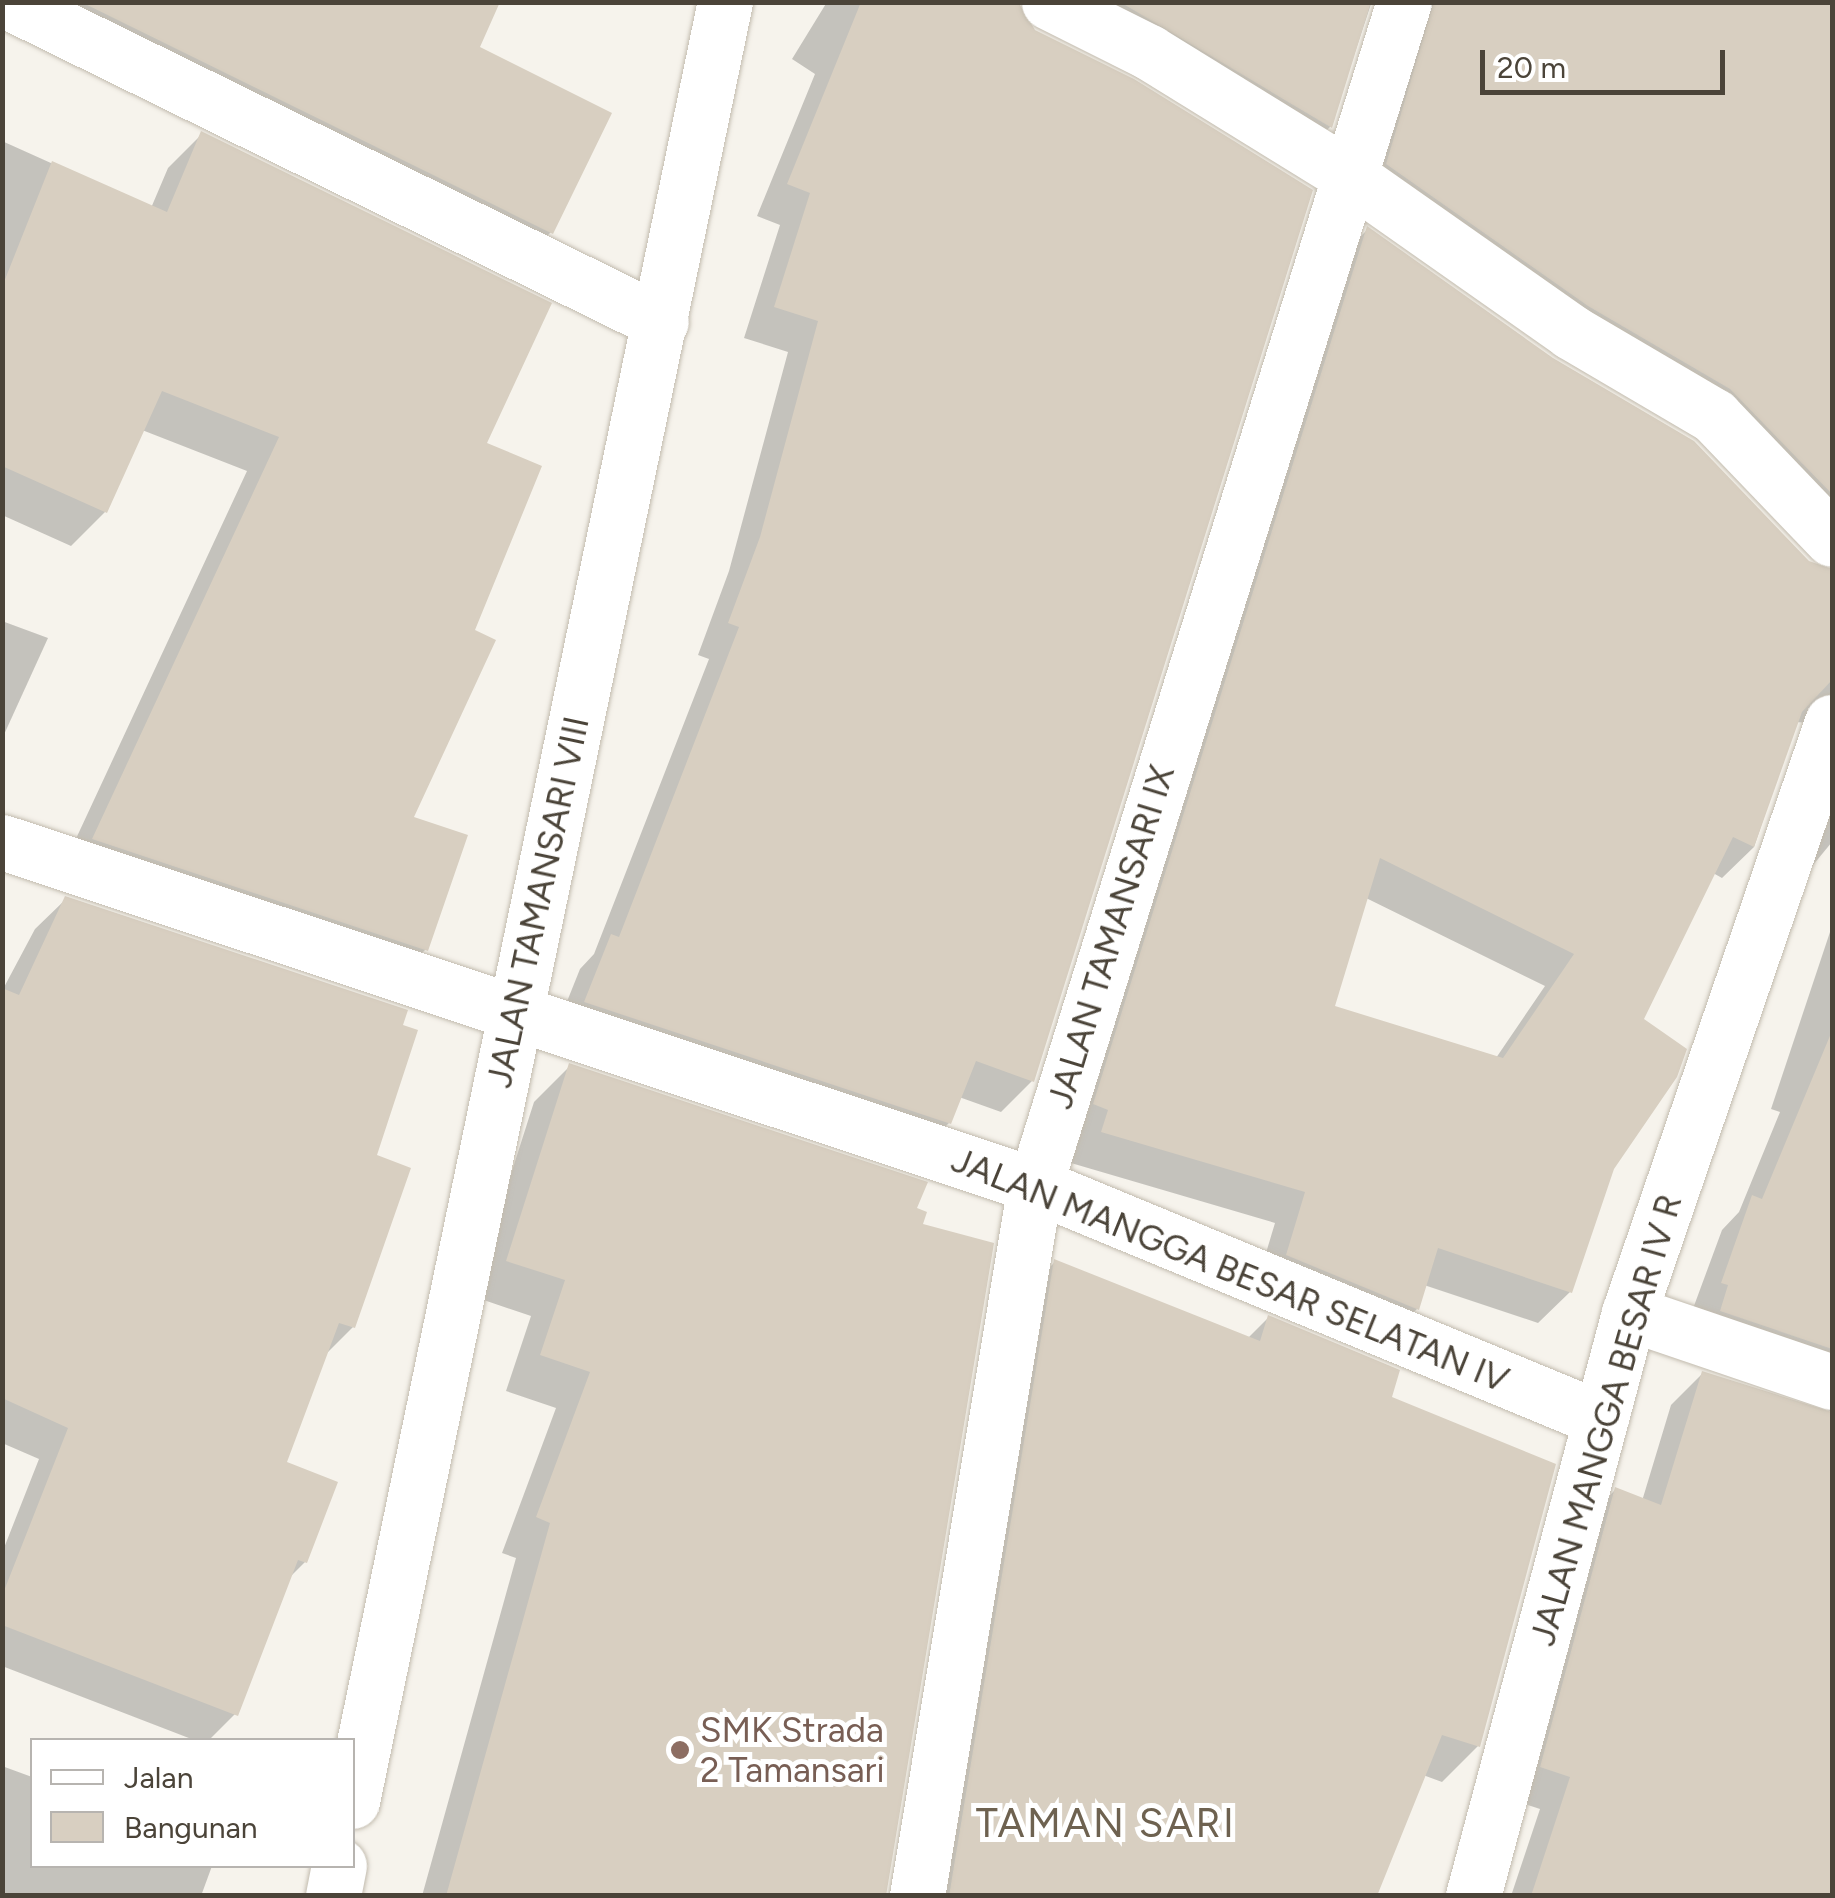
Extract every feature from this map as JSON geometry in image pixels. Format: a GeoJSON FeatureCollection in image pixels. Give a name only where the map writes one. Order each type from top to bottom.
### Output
{"type":"FeatureCollection","features":[{"type":"Feature","properties":{"kind":"street"},"geometry":{"type":"LineString","coordinates":[[10,2],[660,322]]}},
{"type":"Feature","properties":{"kind":"street","name":"JALAN TAMANSARI VIII"},"geometry":{"type":"LineString","coordinates":[[355,1786],[725,2]]}},
{"type":"Feature","properties":{"kind":"street"},"geometry":{"type":"LineString","coordinates":[[1050,2],[1149,52],[1348,175],[1571,332],[1714,416],[1832,539]]}},
{"type":"Feature","properties":{"kind":"street","name":"JALAN TAMANSARI IX"},"geometry":{"type":"LineString","coordinates":[[918,1896],[1034,1185],[1404,2]]}},
{"type":"Feature","properties":{"kind":"street","name":"JALAN MANGGA BESAR IV R"},"geometry":{"type":"LineString","coordinates":[[1473,1896],[1629,1313],[1832,722]]}},
{"type":"Feature","properties":{"kind":"street","name":"JALAN MANGGA BESAR SELATAN IV"},"geometry":{"type":"LineString","coordinates":[[2,842],[514,1017],[1034,1185],[1601,1420]]}},
{"type":"Feature","properties":{"kind":"street"},"geometry":{"type":"LineString","coordinates":[[1629,1313],[1832,1382]]}},
{"type":"Feature","properties":{"kind":"street"},"geometry":{"type":"LineString","coordinates":[[333,1896],[339,1868]]}},
{"type":"Feature","properties":{"kind":"building"},"geometry":{"type":"Polygon","coordinates":[[[81,2],[500,2],[480,47],[612,113],[553,234],[81,2]]]}},
{"type":"Feature","properties":{"kind":"building"},"geometry":{"type":"Polygon","coordinates":[[[861,2],[1018,2],[1035,30],[1134,79],[1313,190],[1034,1082],[976,1061],[951,1124],[584,1002],[611,934],[619,937],[739,627],[728,623],[760,537],[818,321],[774,307],[810,193],[787,184],[861,2]]]}},
{"type":"Feature","properties":{"kind":"building"},"geometry":{"type":"Polygon","coordinates":[[[1120,2],[1371,2],[1332,128],[1120,2]]]}},
{"type":"Feature","properties":{"kind":"building"},"geometry":{"type":"Polygon","coordinates":[[[1434,2],[1832,2],[1832,494],[1730,389],[1588,306],[1386,164],[1434,2]]]}},
{"type":"Feature","properties":{"kind":"building"},"geometry":{"type":"Polygon","coordinates":[[[201,131],[552,303],[487,443],[542,466],[475,630],[496,640],[414,817],[468,835],[428,951],[92,839],[279,437],[162,391],[107,513],[2,466],[2,287],[52,161],[167,212],[201,131]]]}},
{"type":"Feature","properties":{"kind":"building"},"geometry":{"type":"Polygon","coordinates":[[[1367,226],[1553,358],[1694,441],[1809,561],[1832,569],[1832,680],[1802,712],[1754,847],[1733,837],[1644,1019],[1687,1049],[1677,1077],[1614,1169],[1572,1293],[1438,1248],[1419,1310],[1286,1255],[1305,1192],[1101,1132],[1108,1110],[1093,1104],[1367,226]],[[1380,858],[1335,1006],[1503,1058],[1574,954],[1380,858]]]}},
{"type":"Feature","properties":{"kind":"building"},"geometry":{"type":"Polygon","coordinates":[[[65,896],[408,1010],[403,1025],[418,1030],[377,1155],[411,1168],[355,1328],[339,1323],[287,1462],[338,1482],[307,1563],[298,1560],[238,1716],[2,1625],[2,1596],[68,1428],[2,1398],[2,988],[19,995],[65,896]]]}},
{"type":"Feature","properties":{"kind":"building"},"geometry":{"type":"Polygon","coordinates":[[[1832,1031],[1832,1349],[1720,1311],[1728,1285],[1721,1283],[1752,1195],[1762,1199],[1832,1031]]]}},
{"type":"Feature","properties":{"kind":"building"},"geometry":{"type":"Polygon","coordinates":[[[569,1063],[928,1182],[917,1208],[927,1212],[923,1224],[994,1243],[886,1896],[446,1896],[550,1523],[536,1517],[590,1372],[540,1355],[565,1280],[506,1261],[569,1063]]]}},
{"type":"Feature","properties":{"kind":"building"},"geometry":{"type":"Polygon","coordinates":[[[1054,1259],[1260,1341],[1268,1315],[1400,1370],[1392,1397],[1556,1464],[1480,1747],[1442,1735],[1377,1896],[949,1896],[1054,1259]]]}},
{"type":"Feature","properties":{"kind":"building"},"geometry":{"type":"Polygon","coordinates":[[[1702,1371],[1832,1412],[1832,1896],[1531,1896],[1570,1777],[1540,1767],[1615,1487],[1661,1505],[1702,1371]]]}},
{"type":"Feature","properties":{"kind":"place","name":"SMK Strada 2 Tamansari"},"geometry":{"type":"Point","coordinates":[680,1750]}},
{"type":"Feature","properties":{"kind":"district","name":"TAMAN SARI"},"geometry":{"type":"Point","coordinates":[1106,1823]}}]}
